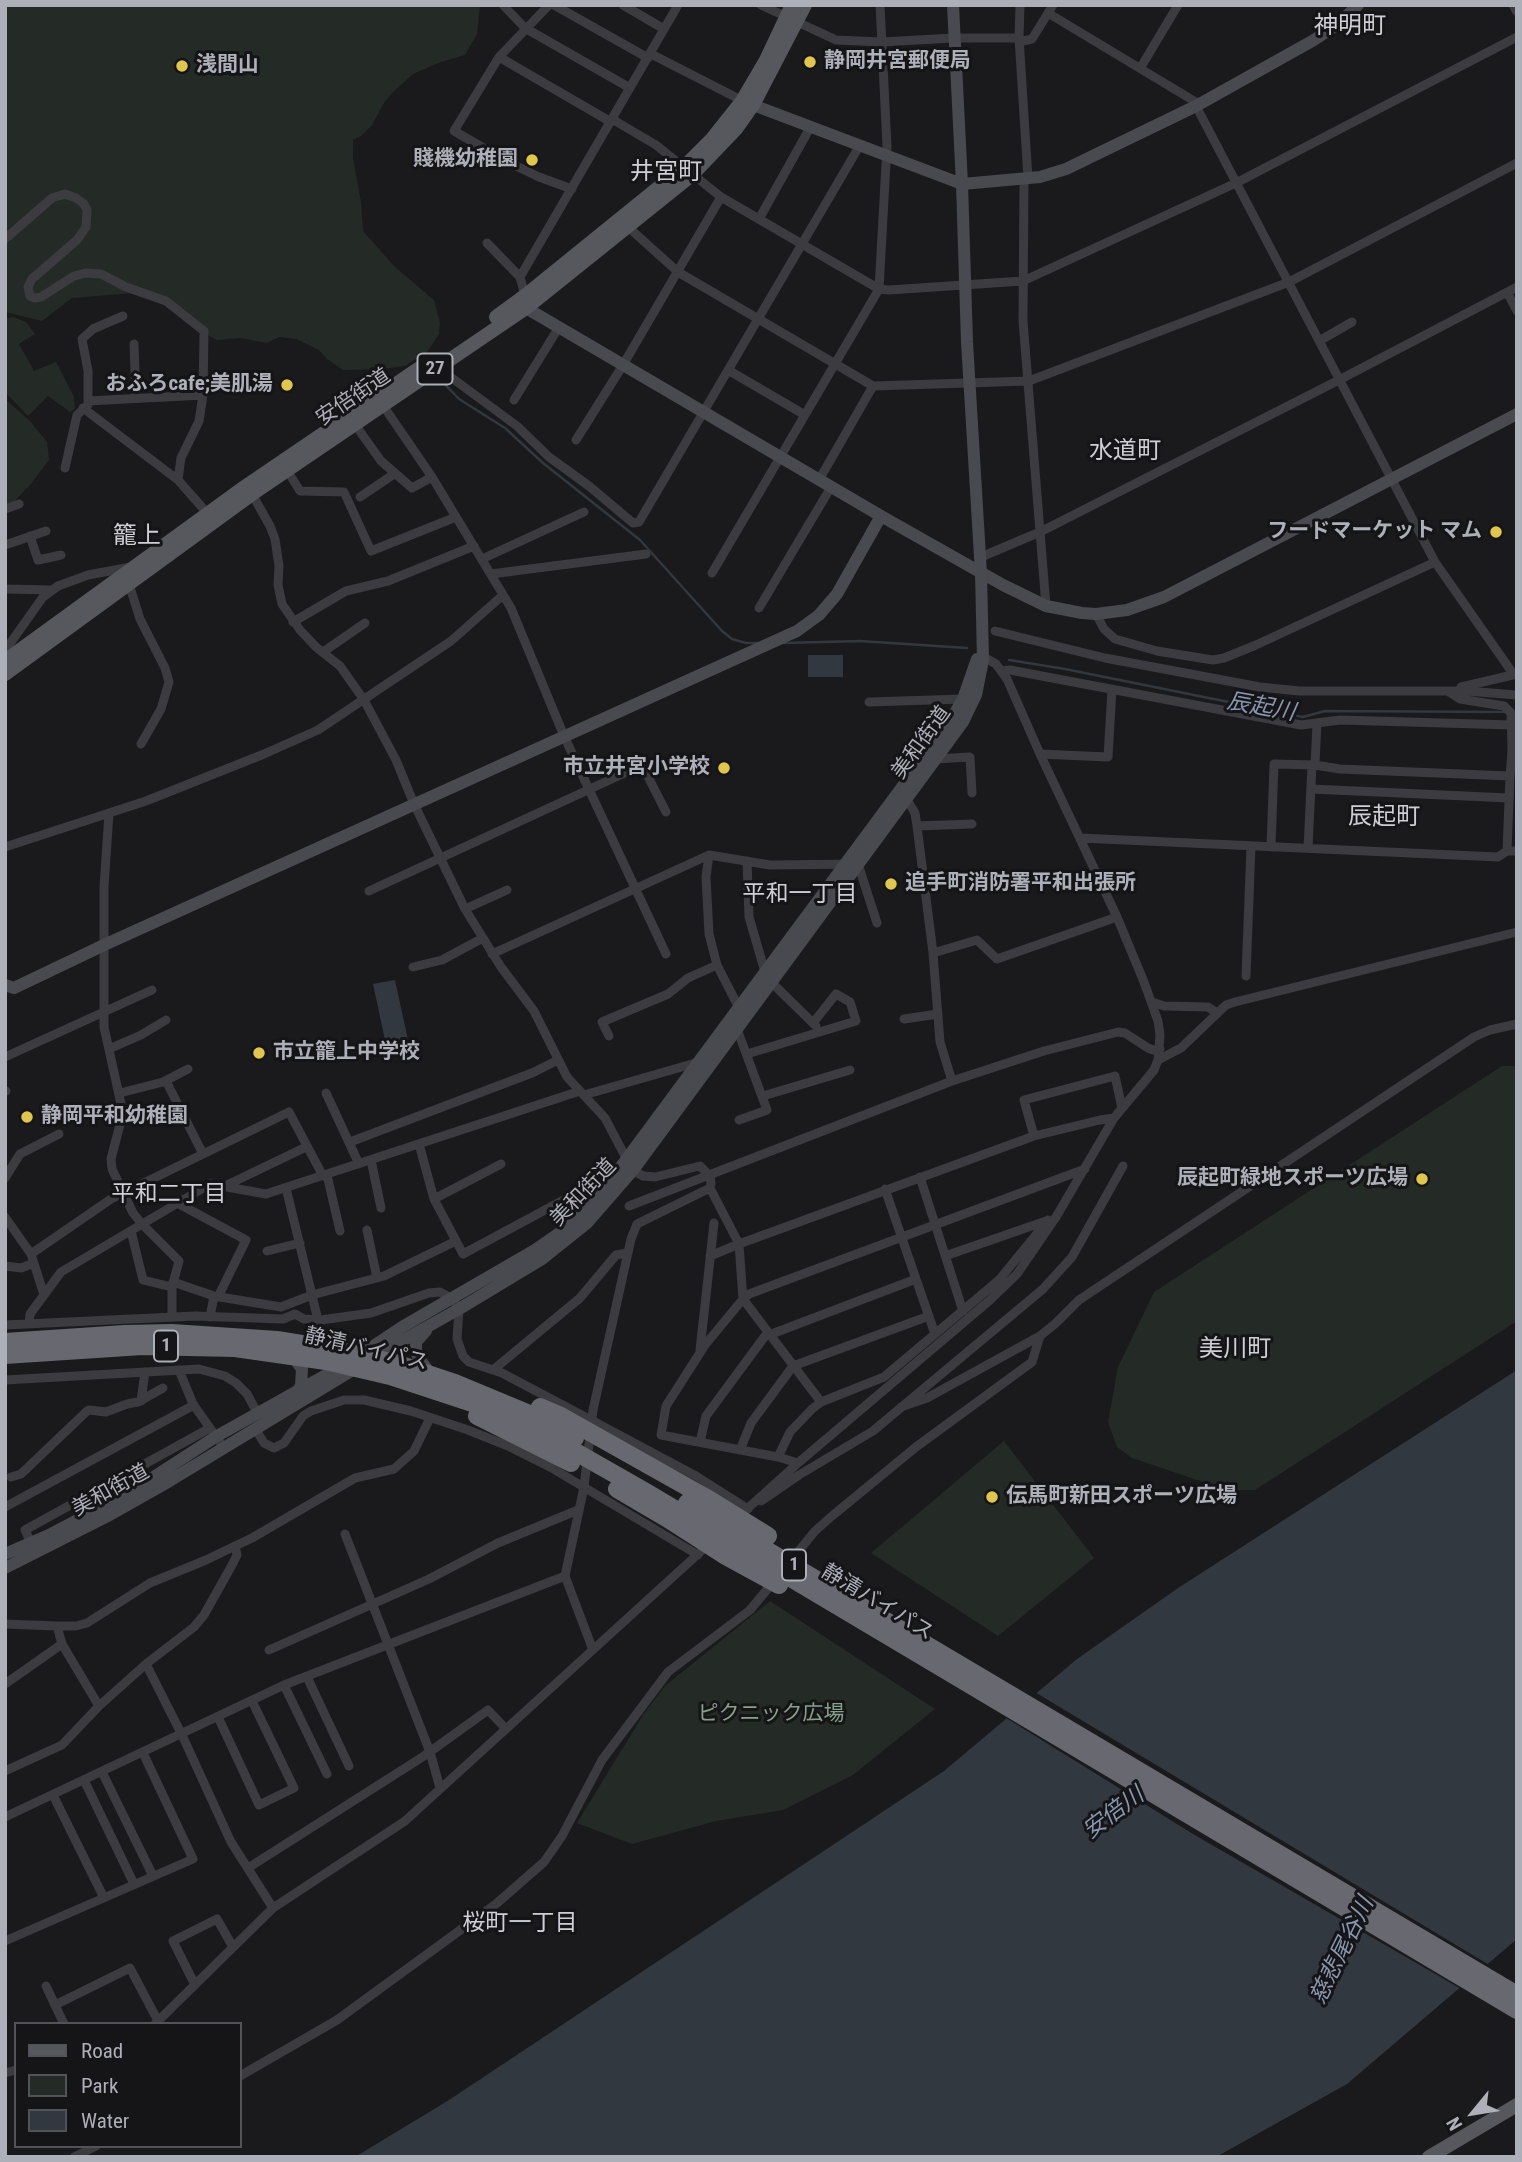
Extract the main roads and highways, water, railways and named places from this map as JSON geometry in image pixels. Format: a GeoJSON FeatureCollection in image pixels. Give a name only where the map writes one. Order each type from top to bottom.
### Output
{"type":"FeatureCollection","features":[{"type":"Feature","properties":{"kind":"highway"},"geometry":{"type":"LineString","coordinates":[[5,1336],[211,1321],[364,1358],[427,1369],[494,1387],[561,1416],[752,1526],[857,1592],[962,1666]]}},
{"type":"Feature","properties":{"kind":"highway","name":"静清バイパス"},"geometry":{"type":"LineString","coordinates":[[5,1342],[172,1333],[228,1335],[332,1349],[395,1363],[455,1383],[532,1415],[758,1544],[1517,1995]]}},
{"type":"Feature","properties":{"kind":"highway"},"geometry":{"type":"LineString","coordinates":[[5,1361],[185,1343],[212,1343],[364,1358],[393,1372],[426,1383],[505,1431],[552,1453],[618,1490],[736,1562],[936,1664]]}},
{"type":"Feature","properties":{"kind":"highway","name":"静清バイパス"},"geometry":{"type":"LineString","coordinates":[[5,1355],[142,1346],[236,1348],[326,1361],[390,1376],[472,1403],[553,1439],[646,1492],[1517,2010]]}},
{"type":"Feature","properties":{"kind":"main road","name":"安倍街道"},"geometry":{"type":"LineString","coordinates":[[526,302],[736,129],[792,15],[805,5]]}},
{"type":"Feature","properties":{"kind":"main road","name":"安倍街道"},"geometry":{"type":"LineString","coordinates":[[5,661],[208,514],[526,302],[628,227],[688,170]]}},
{"type":"Feature","properties":{"kind":"main road","name":"安倍街道"},"geometry":{"type":"LineString","coordinates":[[5,674],[354,423],[379,400]]}},
{"type":"Feature","properties":{"kind":"main road"},"geometry":{"type":"LineString","coordinates":[[1429,2157],[1517,2105]]}},
{"type":"Feature","properties":{"kind":"water"},"geometry":{"type":"Polygon","coordinates":[[[808,655],[843,655],[843,677],[808,677],[808,655]]]}},
{"type":"Feature","properties":{"kind":"water"},"geometry":{"type":"Polygon","coordinates":[[[395,980],[410,1049],[388,1054],[373,984],[395,980]]]}},
{"type":"Feature","properties":{"kind":"water"},"geometry":{"type":"Polygon","coordinates":[[[1517,1370],[1517,1939],[1347,2084],[1216,2157],[355,2157],[449,2100],[944,1771],[1077,1659],[1178,1588],[1517,1370]]]}},
{"type":"Feature","properties":{"kind":"waterway"},"geometry":{"type":"LineString","coordinates":[[437,376],[459,399],[505,428],[543,463],[640,540],[722,631],[732,639],[758,643]]}},
{"type":"Feature","properties":{"kind":"waterway"},"geometry":{"type":"LineString","coordinates":[[783,643],[860,641],[967,648]]}},
{"type":"Feature","properties":{"kind":"waterway","name":"辰起川"},"geometry":{"type":"LineString","coordinates":[[1009,660],[1303,717],[1325,711],[1507,712]]}},
{"type":"Feature","properties":{"kind":"place","name":"静岡井宮郵便局"},"geometry":{"type":"Point","coordinates":[810,62]}},
{"type":"Feature","properties":{"kind":"place","name":"浅間山"},"geometry":{"type":"Point","coordinates":[182,66]}},
{"type":"Feature","properties":{"kind":"place","name":"賤機幼稚園"},"geometry":{"type":"Point","coordinates":[532,160]}},
{"type":"Feature","properties":{"kind":"place","name":"おふろcafe;美肌湯"},"geometry":{"type":"Point","coordinates":[287,385]}},
{"type":"Feature","properties":{"kind":"place","name":"フードマーケット マム"},"geometry":{"type":"Point","coordinates":[1496,532]}},
{"type":"Feature","properties":{"kind":"place","name":"市立井宮小学校"},"geometry":{"type":"Point","coordinates":[724,768]}},
{"type":"Feature","properties":{"kind":"place","name":"追手町消防署平和出張所"},"geometry":{"type":"Point","coordinates":[891,884]}},
{"type":"Feature","properties":{"kind":"place","name":"市立籠上中学校"},"geometry":{"type":"Point","coordinates":[259,1053]}},
{"type":"Feature","properties":{"kind":"place","name":"静岡平和幼稚園"},"geometry":{"type":"Point","coordinates":[27,1117]}},
{"type":"Feature","properties":{"kind":"place","name":"辰起町緑地スポーツ広場"},"geometry":{"type":"Point","coordinates":[1422,1179]}},
{"type":"Feature","properties":{"kind":"place","name":"伝馬町新田スポーツ広場"},"geometry":{"type":"Point","coordinates":[992,1497]}},
{"type":"Feature","properties":{"kind":"district","name":"神明町"},"geometry":{"type":"Point","coordinates":[1350,27]}},
{"type":"Feature","properties":{"kind":"district","name":"井宮町"},"geometry":{"type":"Point","coordinates":[666,173]}},
{"type":"Feature","properties":{"kind":"district","name":"水道町"},"geometry":{"type":"Point","coordinates":[1125,452]}},
{"type":"Feature","properties":{"kind":"district","name":"籠上"},"geometry":{"type":"Point","coordinates":[137,537]}},
{"type":"Feature","properties":{"kind":"district","name":"辰起町"},"geometry":{"type":"Point","coordinates":[1384,818]}},
{"type":"Feature","properties":{"kind":"district","name":"平和一丁目"},"geometry":{"type":"Point","coordinates":[800,895]}},
{"type":"Feature","properties":{"kind":"district","name":"平和二丁目"},"geometry":{"type":"Point","coordinates":[169,1195]}},
{"type":"Feature","properties":{"kind":"district","name":"美川町"},"geometry":{"type":"Point","coordinates":[1235,1350]}},
{"type":"Feature","properties":{"kind":"district","name":"桜町一丁目"},"geometry":{"type":"Point","coordinates":[520,1924]}},
{"type":"Feature","properties":{"kind":"park label","name":"ピクニック広場"},"geometry":{"type":"Point","coordinates":[771,1715]}},
{"type":"Feature","properties":{"kind":"water label","name":"安倍川"},"geometry":{"type":"Point","coordinates":[1114,1814]}},
{"type":"Feature","properties":{"kind":"water label","name":"慈悲尾谷川"},"geometry":{"type":"Point","coordinates":[1343,1951]}}]}
